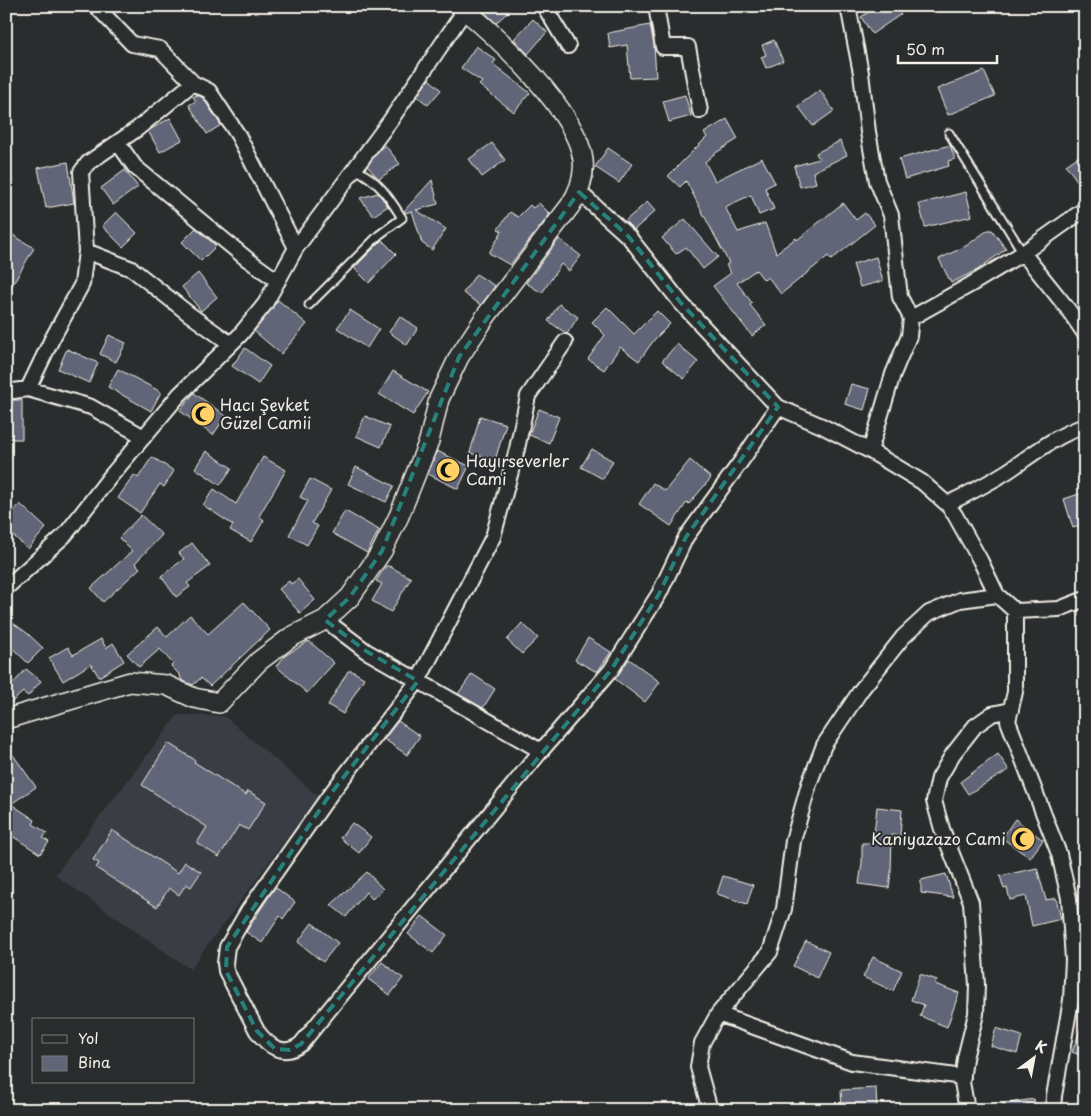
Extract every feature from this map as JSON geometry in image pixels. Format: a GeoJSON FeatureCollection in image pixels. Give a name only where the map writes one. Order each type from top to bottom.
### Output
{"type":"FeatureCollection","features":[{"type":"Feature","properties":{"kind":"street"},"geometry":{"type":"LineString","coordinates":[[96,6],[132,44],[160,49],[193,83],[209,91],[238,135],[296,248]]}},
{"type":"Feature","properties":{"kind":"street"},"geometry":{"type":"LineString","coordinates":[[544,6],[568,46]]}},
{"type":"Feature","properties":{"kind":"street"},"geometry":{"type":"LineString","coordinates":[[656,6],[664,47],[688,47],[700,111]]}},
{"type":"Feature","properties":{"kind":"street"},"geometry":{"type":"LineString","coordinates":[[848,6],[877,181],[891,215],[900,297],[911,318],[909,336],[893,374],[870,451]]}},
{"type":"Feature","properties":{"kind":"street"},"geometry":{"type":"LineString","coordinates":[[6,588],[65,535],[110,477],[179,395],[231,344],[265,304],[296,248],[390,121],[462,8],[496,37],[547,92],[578,139],[583,160],[582,178],[579,192],[486,316],[459,357],[439,399],[429,441],[399,516],[382,551],[350,597],[325,620],[291,637],[258,661],[219,703],[194,698],[166,685],[130,682],[6,719]]}},
{"type":"Feature","properties":{"kind":"street"},"geometry":{"type":"LineString","coordinates":[[28,390],[52,339],[82,284],[86,251],[81,172],[88,163],[137,130],[193,83]]}},
{"type":"Feature","properties":{"kind":"street"},"geometry":{"type":"LineString","coordinates":[[118,143],[135,167],[247,259],[278,281]]}},
{"type":"Feature","properties":{"kind":"street"},"geometry":{"type":"LineString","coordinates":[[579,192],[629,237],[682,304],[778,407],[822,426],[870,451],[922,482],[947,504],[976,552],[997,595],[1015,611],[1059,609],[1085,599]]}},
{"type":"Feature","properties":{"kind":"street"},"geometry":{"type":"LineString","coordinates":[[911,318],[970,285],[1023,252],[1085,209]]}},
{"type":"Feature","properties":{"kind":"street"},"geometry":{"type":"LineString","coordinates":[[86,251],[132,269],[231,344]]}},
{"type":"Feature","properties":{"kind":"street"},"geometry":{"type":"LineString","coordinates":[[1023,252],[1085,334]]}},
{"type":"Feature","properties":{"kind":"street"},"geometry":{"type":"LineString","coordinates":[[565,342],[528,396],[517,449],[493,537],[418,681],[329,796],[248,911],[227,947],[224,962],[226,970],[257,1031],[275,1049],[290,1050],[301,1044],[541,751],[611,670],[659,594],[686,537],[778,407]]}},
{"type":"Feature","properties":{"kind":"street"},"geometry":{"type":"LineString","coordinates":[[6,392],[28,390],[91,407],[144,437]]}},
{"type":"Feature","properties":{"kind":"street"},"geometry":{"type":"LineString","coordinates":[[947,504],[1008,471],[1041,447],[1085,426]]}},
{"type":"Feature","properties":{"kind":"street"},"geometry":{"type":"LineString","coordinates":[[710,1110],[698,1067],[702,1043],[718,1014],[770,952],[784,909],[793,841],[809,784],[824,745],[861,690],[902,637],[929,613],[960,600],[997,595]]}},
{"type":"Feature","properties":{"kind":"street"},"geometry":{"type":"LineString","coordinates":[[1015,611],[1015,692],[1008,721],[1058,854],[1069,898],[1074,960],[1071,1000],[1053,1110]]}},
{"type":"Feature","properties":{"kind":"street"},"geometry":{"type":"LineString","coordinates":[[325,620],[366,651],[541,751]]}},
{"type":"Feature","properties":{"kind":"street"},"geometry":{"type":"LineString","coordinates":[[967,1110],[962,1082],[965,1058],[976,1014],[976,959],[971,902],[942,829],[934,802],[939,778],[953,754],[975,726],[992,714],[1010,710]]}},
{"type":"Feature","properties":{"kind":"street"},"geometry":{"type":"LineString","coordinates":[[718,1014],[852,1062],[963,1077]]}},
{"type":"Feature","properties":{"kind":"lane"},"geometry":{"type":"LineString","coordinates":[[949,133],[1023,252]]}},
{"type":"Feature","properties":{"kind":"lane"},"geometry":{"type":"LineString","coordinates":[[309,305],[379,235],[402,218],[385,191],[371,178],[355,169]]}},
{"type":"Feature","properties":{"kind":"highlighted area"},"geometry":{"type":"Polygon","coordinates":[[[579,192],[629,237],[681,303],[778,407],[686,537],[659,594],[611,670],[301,1044],[290,1050],[275,1049],[257,1031],[226,971],[227,947],[329,796],[418,681],[366,651],[325,620],[350,597],[382,551],[459,357],[579,192]]]}},
{"type":"Feature","properties":{"kind":"shaded area"},"geometry":{"type":"Polygon","coordinates":[[[178,715],[224,716],[318,796],[190,969],[55,875],[178,715]]]}},
{"type":"Feature","properties":{"kind":"building"},"geometry":{"type":"Polygon","coordinates":[[[480,6],[514,6],[496,23],[480,6]]]}},
{"type":"Feature","properties":{"kind":"building"},"geometry":{"type":"Polygon","coordinates":[[[878,6],[896,6],[901,14],[872,34],[861,17],[878,6]]]}},
{"type":"Feature","properties":{"kind":"building"},"geometry":{"type":"Polygon","coordinates":[[[533,19],[547,32],[528,54],[514,39],[533,19]]]}},
{"type":"Feature","properties":{"kind":"building"},"geometry":{"type":"Polygon","coordinates":[[[650,25],[654,44],[656,77],[630,78],[627,45],[610,48],[608,33],[650,25]]]}},
{"type":"Feature","properties":{"kind":"building"},"geometry":{"type":"Polygon","coordinates":[[[774,40],[783,61],[766,68],[761,57],[766,55],[762,45],[774,40]]]}},
{"type":"Feature","properties":{"kind":"building"},"geometry":{"type":"Polygon","coordinates":[[[476,46],[496,60],[493,64],[530,93],[514,112],[479,85],[482,82],[461,68],[476,46]]]}},
{"type":"Feature","properties":{"kind":"building"},"geometry":{"type":"Polygon","coordinates":[[[984,71],[995,96],[948,115],[937,89],[984,71]]]}},
{"type":"Feature","properties":{"kind":"building"},"geometry":{"type":"Polygon","coordinates":[[[429,79],[441,90],[428,105],[417,96],[429,79]]]}},
{"type":"Feature","properties":{"kind":"building"},"geometry":{"type":"Polygon","coordinates":[[[820,90],[834,111],[813,126],[798,106],[820,90]]]}},
{"type":"Feature","properties":{"kind":"building"},"geometry":{"type":"Polygon","coordinates":[[[197,95],[203,98],[221,125],[207,134],[189,105],[196,101],[193,97],[197,95]]]}},
{"type":"Feature","properties":{"kind":"building"},"geometry":{"type":"Polygon","coordinates":[[[685,95],[691,116],[669,122],[663,101],[685,95]]]}},
{"type":"Feature","properties":{"kind":"building"},"geometry":{"type":"Polygon","coordinates":[[[170,118],[182,140],[160,152],[148,131],[170,118]]]}},
{"type":"Feature","properties":{"kind":"building"},"geometry":{"type":"Polygon","coordinates":[[[727,119],[738,139],[705,162],[715,181],[762,158],[775,183],[765,188],[774,209],[759,215],[751,195],[725,207],[738,232],[765,223],[776,253],[796,238],[797,240],[843,203],[856,220],[865,213],[875,225],[831,260],[828,256],[781,294],[768,277],[764,280],[756,270],[737,283],[752,303],[750,305],[766,325],[752,336],[713,286],[731,273],[726,265],[729,263],[686,181],[680,187],[668,176],[707,137],[704,133],[727,119]]]}},
{"type":"Feature","properties":{"kind":"building"},"geometry":{"type":"Polygon","coordinates":[[[840,141],[847,155],[813,172],[816,183],[800,187],[794,166],[819,159],[816,153],[840,141]]]}},
{"type":"Feature","properties":{"kind":"building"},"geometry":{"type":"Polygon","coordinates":[[[492,143],[505,160],[482,177],[469,159],[492,143]]]}},
{"type":"Feature","properties":{"kind":"building"},"geometry":{"type":"Polygon","coordinates":[[[385,145],[400,164],[379,179],[367,166],[385,145]]]}},
{"type":"Feature","properties":{"kind":"building"},"geometry":{"type":"Polygon","coordinates":[[[950,145],[955,159],[948,161],[949,166],[905,179],[899,159],[950,145]]]}},
{"type":"Feature","properties":{"kind":"building"},"geometry":{"type":"Polygon","coordinates":[[[608,148],[632,164],[619,183],[595,167],[608,148]]]}},
{"type":"Feature","properties":{"kind":"building"},"geometry":{"type":"Polygon","coordinates":[[[1085,152],[1085,192],[1066,165],[1085,152]]]}},
{"type":"Feature","properties":{"kind":"building"},"geometry":{"type":"Polygon","coordinates":[[[68,162],[74,203],[46,208],[38,168],[68,162]]]}},
{"type":"Feature","properties":{"kind":"building"},"geometry":{"type":"Polygon","coordinates":[[[125,170],[138,187],[113,205],[101,188],[125,170]]]}},
{"type":"Feature","properties":{"kind":"building"},"geometry":{"type":"Polygon","coordinates":[[[432,180],[438,204],[416,210],[446,229],[432,250],[422,243],[412,211],[405,213],[404,211],[432,180]]]}},
{"type":"Feature","properties":{"kind":"building"},"geometry":{"type":"Polygon","coordinates":[[[966,192],[972,216],[925,227],[919,204],[966,192]]]}},
{"type":"Feature","properties":{"kind":"building"},"geometry":{"type":"Polygon","coordinates":[[[378,193],[388,206],[373,216],[360,198],[378,193]]]}},
{"type":"Feature","properties":{"kind":"building"},"geometry":{"type":"Polygon","coordinates":[[[647,202],[655,211],[634,230],[625,221],[647,202]]]}},
{"type":"Feature","properties":{"kind":"building"},"geometry":{"type":"Polygon","coordinates":[[[539,203],[550,214],[510,265],[489,253],[502,231],[498,229],[510,212],[518,217],[530,205],[533,208],[539,203]]]}},
{"type":"Feature","properties":{"kind":"building"},"geometry":{"type":"Polygon","coordinates":[[[116,212],[137,233],[123,247],[102,226],[116,212]]]}},
{"type":"Feature","properties":{"kind":"building"},"geometry":{"type":"Polygon","coordinates":[[[685,219],[718,257],[703,269],[686,247],[676,254],[662,238],[685,219]]]}},
{"type":"Feature","properties":{"kind":"building"},"geometry":{"type":"Polygon","coordinates":[[[196,228],[216,246],[201,261],[182,242],[196,228]]]}},
{"type":"Feature","properties":{"kind":"building"},"geometry":{"type":"Polygon","coordinates":[[[988,230],[992,230],[1006,249],[977,270],[951,283],[939,259],[966,246],[988,230]]]}},
{"type":"Feature","properties":{"kind":"building"},"geometry":{"type":"Polygon","coordinates":[[[13,235],[34,248],[6,296],[6,247],[13,235]]]}},
{"type":"Feature","properties":{"kind":"building"},"geometry":{"type":"Polygon","coordinates":[[[559,239],[581,256],[569,271],[561,264],[542,293],[526,283],[559,239]]]}},
{"type":"Feature","properties":{"kind":"building"},"geometry":{"type":"Polygon","coordinates":[[[382,240],[396,254],[369,283],[354,268],[382,240]]]}},
{"type":"Feature","properties":{"kind":"building"},"geometry":{"type":"Polygon","coordinates":[[[876,257],[883,281],[860,287],[853,264],[876,257]]]}},
{"type":"Feature","properties":{"kind":"building"},"geometry":{"type":"Polygon","coordinates":[[[198,273],[217,297],[201,311],[182,287],[198,273]]]}},
{"type":"Feature","properties":{"kind":"building"},"geometry":{"type":"Polygon","coordinates":[[[476,274],[495,286],[481,305],[463,293],[476,274]]]}},
{"type":"Feature","properties":{"kind":"building"},"geometry":{"type":"Polygon","coordinates":[[[278,300],[307,324],[281,354],[254,331],[278,300]]]}},
{"type":"Feature","properties":{"kind":"building"},"geometry":{"type":"Polygon","coordinates":[[[559,304],[578,317],[567,334],[548,321],[559,304]]]}},
{"type":"Feature","properties":{"kind":"building"},"geometry":{"type":"Polygon","coordinates":[[[607,307],[634,334],[657,311],[670,324],[654,340],[639,361],[620,347],[604,370],[588,359],[605,335],[592,322],[607,307]]]}},
{"type":"Feature","properties":{"kind":"building"},"geometry":{"type":"Polygon","coordinates":[[[350,310],[379,329],[367,348],[337,328],[350,310]]]}},
{"type":"Feature","properties":{"kind":"building"},"geometry":{"type":"Polygon","coordinates":[[[400,316],[418,328],[407,345],[389,332],[400,316]]]}},
{"type":"Feature","properties":{"kind":"building"},"geometry":{"type":"Polygon","coordinates":[[[109,335],[126,343],[116,362],[100,354],[109,335]]]}},
{"type":"Feature","properties":{"kind":"building"},"geometry":{"type":"Polygon","coordinates":[[[677,344],[698,362],[684,379],[662,361],[677,344]]]}},
{"type":"Feature","properties":{"kind":"building"},"geometry":{"type":"Polygon","coordinates":[[[245,348],[270,366],[258,384],[232,366],[245,348]]]}},
{"type":"Feature","properties":{"kind":"building"},"geometry":{"type":"Polygon","coordinates":[[[67,349],[98,363],[89,383],[58,369],[67,349]]]}},
{"type":"Feature","properties":{"kind":"building"},"geometry":{"type":"Polygon","coordinates":[[[118,369],[161,392],[151,411],[108,387],[118,369]]]}},
{"type":"Feature","properties":{"kind":"building"},"geometry":{"type":"Polygon","coordinates":[[[393,371],[428,392],[413,415],[379,394],[393,371]]]}},
{"type":"Feature","properties":{"kind":"building"},"geometry":{"type":"Polygon","coordinates":[[[851,384],[870,389],[864,410],[845,404],[851,384]]]}},
{"type":"Feature","properties":{"kind":"building","name":"Hacı Şevket Güzel Camii"},"geometry":{"type":"Polygon","coordinates":[[[194,393],[226,416],[213,435],[180,411],[194,393]]]}},
{"type":"Feature","properties":{"kind":"building"},"geometry":{"type":"Polygon","coordinates":[[[22,400],[22,439],[6,439],[6,401],[22,400]]]}},
{"type":"Feature","properties":{"kind":"building"},"geometry":{"type":"Polygon","coordinates":[[[539,409],[559,417],[549,443],[529,435],[539,409]]]}},
{"type":"Feature","properties":{"kind":"building"},"geometry":{"type":"Polygon","coordinates":[[[365,416],[390,427],[381,447],[356,436],[365,416]]]}},
{"type":"Feature","properties":{"kind":"building"},"geometry":{"type":"Polygon","coordinates":[[[480,416],[506,424],[495,460],[470,453],[480,416]]]}},
{"type":"Feature","properties":{"kind":"building"},"geometry":{"type":"Polygon","coordinates":[[[592,449],[613,461],[603,479],[581,467],[592,449]]]}},
{"type":"Feature","properties":{"kind":"building"},"geometry":{"type":"Polygon","coordinates":[[[206,451],[232,468],[220,485],[195,468],[206,451]]]}},
{"type":"Feature","properties":{"kind":"building","name":"Hayırseverler Cami"},"geometry":{"type":"Polygon","coordinates":[[[437,451],[469,466],[458,489],[428,474],[437,451]]]}},
{"type":"Feature","properties":{"kind":"building"},"geometry":{"type":"Polygon","coordinates":[[[152,457],[174,471],[164,487],[160,484],[140,513],[118,498],[134,475],[138,478],[152,457]]]}},
{"type":"Feature","properties":{"kind":"building"},"geometry":{"type":"Polygon","coordinates":[[[263,457],[286,470],[259,516],[264,520],[251,542],[230,530],[233,525],[203,505],[214,489],[236,504],[263,457]]]}},
{"type":"Feature","properties":{"kind":"building"},"geometry":{"type":"Polygon","coordinates":[[[690,460],[711,478],[689,504],[687,502],[671,526],[639,504],[653,483],[665,491],[690,460]]]}},
{"type":"Feature","properties":{"kind":"building"},"geometry":{"type":"Polygon","coordinates":[[[356,467],[394,486],[386,502],[348,484],[356,467]]]}},
{"type":"Feature","properties":{"kind":"building"},"geometry":{"type":"Polygon","coordinates":[[[310,479],[331,490],[312,523],[318,526],[307,545],[289,535],[308,501],[300,497],[310,479]]]}},
{"type":"Feature","properties":{"kind":"building"},"geometry":{"type":"Polygon","coordinates":[[[1085,492],[1085,524],[1073,528],[1064,499],[1085,492]]]}},
{"type":"Feature","properties":{"kind":"building"},"geometry":{"type":"Polygon","coordinates":[[[20,504],[46,528],[28,549],[6,529],[6,520],[20,504]]]}},
{"type":"Feature","properties":{"kind":"building"},"geometry":{"type":"Polygon","coordinates":[[[345,511],[379,530],[367,553],[332,533],[345,511]]]}},
{"type":"Feature","properties":{"kind":"building"},"geometry":{"type":"Polygon","coordinates":[[[141,515],[162,535],[135,563],[140,568],[103,602],[91,588],[132,551],[119,538],[141,515]]]}},
{"type":"Feature","properties":{"kind":"building"},"geometry":{"type":"Polygon","coordinates":[[[192,543],[210,566],[187,583],[190,587],[176,597],[161,576],[184,559],[179,553],[192,543]]]}},
{"type":"Feature","properties":{"kind":"building"},"geometry":{"type":"Polygon","coordinates":[[[386,566],[411,578],[391,612],[372,601],[382,584],[376,581],[386,566]]]}},
{"type":"Feature","properties":{"kind":"building"},"geometry":{"type":"Polygon","coordinates":[[[298,579],[315,600],[300,613],[279,589],[289,581],[291,584],[298,579]]]}},
{"type":"Feature","properties":{"kind":"building"},"geometry":{"type":"Polygon","coordinates":[[[244,602],[270,630],[210,686],[201,678],[193,685],[183,681],[181,676],[171,666],[173,664],[160,649],[139,667],[127,654],[158,627],[167,637],[190,615],[208,634],[244,602]]]}},
{"type":"Feature","properties":{"kind":"building"},"geometry":{"type":"Polygon","coordinates":[[[6,618],[27,633],[43,648],[28,663],[6,642],[6,618]]]}},
{"type":"Feature","properties":{"kind":"building"},"geometry":{"type":"Polygon","coordinates":[[[522,623],[538,638],[522,654],[507,640],[522,623]]]}},
{"type":"Feature","properties":{"kind":"building"},"geometry":{"type":"Polygon","coordinates":[[[588,638],[611,652],[598,671],[575,660],[588,638]]]}},
{"type":"Feature","properties":{"kind":"building"},"geometry":{"type":"Polygon","coordinates":[[[101,639],[106,648],[113,643],[124,661],[99,677],[91,664],[63,681],[49,658],[68,647],[73,655],[101,639]]]}},
{"type":"Feature","properties":{"kind":"building"},"geometry":{"type":"Polygon","coordinates":[[[309,641],[334,663],[307,693],[276,666],[286,655],[309,641]]]}},
{"type":"Feature","properties":{"kind":"building"},"geometry":{"type":"Polygon","coordinates":[[[629,659],[660,682],[645,702],[615,679],[629,659]]]}},
{"type":"Feature","properties":{"kind":"building"},"geometry":{"type":"Polygon","coordinates":[[[26,669],[41,681],[28,696],[23,692],[6,707],[6,692],[26,669]]]}},
{"type":"Feature","properties":{"kind":"building"},"geometry":{"type":"Polygon","coordinates":[[[348,671],[352,671],[364,678],[343,714],[328,705],[348,671]]]}},
{"type":"Feature","properties":{"kind":"building"},"geometry":{"type":"Polygon","coordinates":[[[472,674],[495,689],[483,708],[458,694],[472,674]]]}},
{"type":"Feature","properties":{"kind":"building"},"geometry":{"type":"Polygon","coordinates":[[[398,721],[420,736],[407,755],[384,739],[398,721]]]}},
{"type":"Feature","properties":{"kind":"building"},"geometry":{"type":"Polygon","coordinates":[[[168,743],[246,795],[248,791],[266,802],[248,830],[239,825],[219,857],[197,843],[207,827],[142,785],[168,743]]]}},
{"type":"Feature","properties":{"kind":"building"},"geometry":{"type":"Polygon","coordinates":[[[6,745],[36,787],[11,804],[35,820],[33,824],[47,833],[43,838],[49,842],[40,854],[6,832],[6,745]]]}},
{"type":"Feature","properties":{"kind":"building"},"geometry":{"type":"Polygon","coordinates":[[[998,754],[1009,770],[968,794],[960,782],[998,754]]]}},
{"type":"Feature","properties":{"kind":"building"},"geometry":{"type":"Polygon","coordinates":[[[877,807],[902,810],[900,836],[892,835],[889,888],[859,884],[862,843],[873,843],[877,807]]]}},
{"type":"Feature","properties":{"kind":"building","name":"Kaniyazazo Cami"},"geometry":{"type":"Polygon","coordinates":[[[1015,819],[1043,840],[1030,858],[1002,838],[1015,819]]]}},
{"type":"Feature","properties":{"kind":"building"},"geometry":{"type":"Polygon","coordinates":[[[352,823],[371,837],[359,853],[340,838],[352,823]]]}},
{"type":"Feature","properties":{"kind":"building"},"geometry":{"type":"Polygon","coordinates":[[[112,830],[178,873],[185,862],[201,872],[191,887],[186,884],[179,895],[169,888],[157,907],[96,868],[99,863],[93,860],[112,830]]]}},
{"type":"Feature","properties":{"kind":"building"},"geometry":{"type":"Polygon","coordinates":[[[1037,868],[1046,900],[1056,898],[1061,919],[1032,926],[1026,896],[1010,900],[1007,888],[1004,889],[1000,876],[1037,868]]]}},
{"type":"Feature","properties":{"kind":"building"},"geometry":{"type":"Polygon","coordinates":[[[367,872],[383,889],[372,899],[366,892],[346,917],[331,905],[367,872]]]}},
{"type":"Feature","properties":{"kind":"building"},"geometry":{"type":"Polygon","coordinates":[[[946,874],[953,897],[921,893],[921,880],[946,874]]]}},
{"type":"Feature","properties":{"kind":"building"},"geometry":{"type":"Polygon","coordinates":[[[723,876],[753,885],[747,904],[717,894],[723,876]]]}},
{"type":"Feature","properties":{"kind":"building"},"geometry":{"type":"Polygon","coordinates":[[[275,887],[295,902],[283,919],[280,916],[262,943],[246,932],[275,887]]]}},
{"type":"Feature","properties":{"kind":"building"},"geometry":{"type":"Polygon","coordinates":[[[422,916],[447,935],[433,953],[408,934],[422,916]]]}},
{"type":"Feature","properties":{"kind":"building"},"geometry":{"type":"Polygon","coordinates":[[[312,923],[338,943],[323,962],[298,942],[312,923]]]}},
{"type":"Feature","properties":{"kind":"building"},"geometry":{"type":"Polygon","coordinates":[[[806,941],[829,952],[817,978],[793,966],[806,941]]]}},
{"type":"Feature","properties":{"kind":"building"},"geometry":{"type":"Polygon","coordinates":[[[873,957],[902,971],[893,991],[863,977],[873,957]]]}},
{"type":"Feature","properties":{"kind":"building"},"geometry":{"type":"Polygon","coordinates":[[[382,962],[403,978],[390,995],[368,979],[382,962]]]}},
{"type":"Feature","properties":{"kind":"building"},"geometry":{"type":"Polygon","coordinates":[[[920,974],[937,980],[935,984],[959,993],[947,1027],[920,1016],[924,1005],[911,1000],[920,974]]]}},
{"type":"Feature","properties":{"kind":"building"},"geometry":{"type":"Polygon","coordinates":[[[1085,1020],[1085,1057],[1072,1052],[1085,1020]]]}},
{"type":"Feature","properties":{"kind":"building"},"geometry":{"type":"Polygon","coordinates":[[[996,1028],[1022,1036],[1017,1054],[991,1046],[996,1028]]]}},
{"type":"Feature","properties":{"kind":"building"},"geometry":{"type":"Polygon","coordinates":[[[876,1088],[877,1110],[842,1110],[841,1090],[876,1088]]]}},
{"type":"Feature","properties":{"kind":"building"},"geometry":{"type":"Polygon","coordinates":[[[1034,1099],[1036,1110],[1002,1110],[1002,1104],[1034,1099]]]}},
{"type":"Feature","properties":{"kind":"place","name":"Hacı Şevket Güzel Camii"},"geometry":{"type":"Point","coordinates":[203,414]}},
{"type":"Feature","properties":{"kind":"place","name":"Hayırseverler Cami"},"geometry":{"type":"Point","coordinates":[448,470]}},
{"type":"Feature","properties":{"kind":"place","name":"Kaniyazazo Cami"},"geometry":{"type":"Point","coordinates":[1023,839]}}]}
